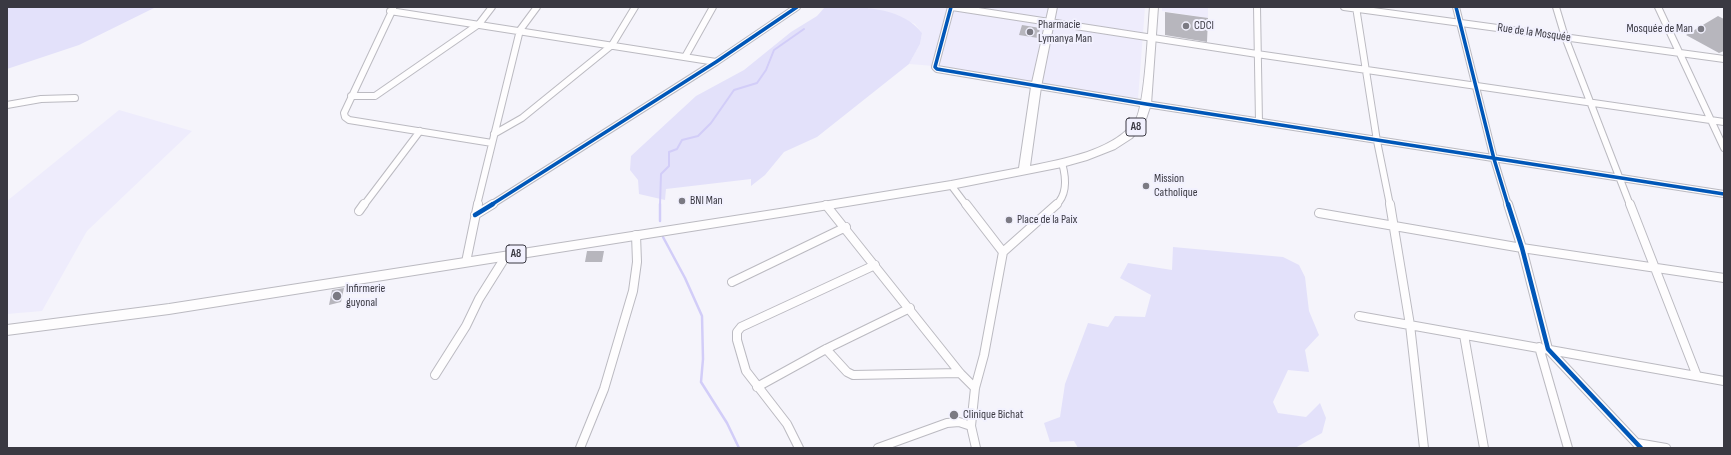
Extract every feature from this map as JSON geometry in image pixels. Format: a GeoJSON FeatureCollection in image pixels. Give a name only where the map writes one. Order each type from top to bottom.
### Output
{"type":"FeatureCollection","features":[{"type":"Feature","properties":{"kind":"main road"},"geometry":{"type":"LineString","coordinates":[[1024,171],[1036,87],[1053,7]]}},
{"type":"Feature","properties":{"kind":"main road","name":"A8"},"geometry":{"type":"LineString","coordinates":[[7,330],[169,309],[951,185],[1062,163],[1087,156],[1111,146],[1128,135],[1140,122],[1146,104],[1154,7]]}},
{"type":"Feature","properties":{"kind":"street"},"geometry":{"type":"LineString","coordinates":[[351,96],[374,96],[479,24],[492,7]]}},
{"type":"Feature","properties":{"kind":"street"},"geometry":{"type":"LineString","coordinates":[[466,262],[475,215],[520,30],[537,7]]}},
{"type":"Feature","properties":{"kind":"street"},"geometry":{"type":"LineString","coordinates":[[494,134],[522,118],[612,45],[635,7]]}},
{"type":"Feature","properties":{"kind":"street"},"geometry":{"type":"LineString","coordinates":[[685,57],[713,7]]}},
{"type":"Feature","properties":{"kind":"street"},"geometry":{"type":"LineString","coordinates":[[475,215],[716,62],[797,7]]}},
{"type":"Feature","properties":{"kind":"street"},"geometry":{"type":"LineString","coordinates":[[1724,122],[1257,54],[951,7],[935,68],[1036,87],[1724,194]]}},
{"type":"Feature","properties":{"kind":"street"},"geometry":{"type":"LineString","coordinates":[[1257,7],[1259,122]]}},
{"type":"Feature","properties":{"kind":"street","name":"Rue de la Mosquée"},"geometry":{"type":"LineString","coordinates":[[1344,7],[1724,59]]}},
{"type":"Feature","properties":{"kind":"street"},"geometry":{"type":"LineString","coordinates":[[1456,7],[1494,158],[1522,248],[1548,349],[1639,445],[1666,448]]}},
{"type":"Feature","properties":{"kind":"street"},"geometry":{"type":"LineString","coordinates":[[1556,7],[1565,37],[1590,103],[1697,376]]}},
{"type":"Feature","properties":{"kind":"street"},"geometry":{"type":"LineString","coordinates":[[1658,7],[1724,148]]}},
{"type":"Feature","properties":{"kind":"street"},"geometry":{"type":"LineString","coordinates":[[1356,8],[1377,141],[1394,226],[1410,325],[1424,448]]}},
{"type":"Feature","properties":{"kind":"street"},"geometry":{"type":"LineString","coordinates":[[492,143],[349,120],[345,117],[344,113],[351,96],[392,9],[716,62]]}},
{"type":"Feature","properties":{"kind":"street"},"geometry":{"type":"LineString","coordinates":[[7,105],[48,98],[75,98]]}},
{"type":"Feature","properties":{"kind":"street"},"geometry":{"type":"LineString","coordinates":[[359,211],[420,131]]}},
{"type":"Feature","properties":{"kind":"street"},"geometry":{"type":"LineString","coordinates":[[976,448],[971,426],[975,388],[984,355],[1003,252],[1059,202],[1064,193],[1066,175],[1062,163]]}},
{"type":"Feature","properties":{"kind":"street"},"geometry":{"type":"LineString","coordinates":[[951,185],[1003,252]]}},
{"type":"Feature","properties":{"kind":"street"},"geometry":{"type":"LineString","coordinates":[[826,205],[846,227],[960,373],[975,388]]}},
{"type":"Feature","properties":{"kind":"street"},"geometry":{"type":"LineString","coordinates":[[1319,213],[1522,248],[1724,278]]}},
{"type":"Feature","properties":{"kind":"street"},"geometry":{"type":"LineString","coordinates":[[732,282],[846,227]]}},
{"type":"Feature","properties":{"kind":"street"},"geometry":{"type":"LineString","coordinates":[[580,448],[604,389],[634,291],[637,262],[636,235]]}},
{"type":"Feature","properties":{"kind":"street"},"geometry":{"type":"LineString","coordinates":[[435,375],[466,326],[479,299],[506,256]]}},
{"type":"Feature","properties":{"kind":"street"},"geometry":{"type":"LineString","coordinates":[[799,448],[787,424],[746,371],[737,340],[737,332],[741,327],[875,265]]}},
{"type":"Feature","properties":{"kind":"street"},"geometry":{"type":"LineString","coordinates":[[757,387],[826,349],[910,308]]}},
{"type":"Feature","properties":{"kind":"street"},"geometry":{"type":"LineString","coordinates":[[1359,316],[1724,380]]}},
{"type":"Feature","properties":{"kind":"street"},"geometry":{"type":"LineString","coordinates":[[1464,335],[1484,448]]}},
{"type":"Feature","properties":{"kind":"street"},"geometry":{"type":"LineString","coordinates":[[1539,347],[1568,448]]}},
{"type":"Feature","properties":{"kind":"street"},"geometry":{"type":"LineString","coordinates":[[826,349],[846,372],[853,375],[960,373]]}},
{"type":"Feature","properties":{"kind":"street"},"geometry":{"type":"LineString","coordinates":[[878,448],[947,423],[960,422],[971,426]]}},
{"type":"Feature","properties":{"kind":"shaded area"},"geometry":{"type":"Polygon","coordinates":[[[7,7],[156,7],[79,45],[7,69],[7,7]]]}},
{"type":"Feature","properties":{"kind":"shaded area"},"geometry":{"type":"Polygon","coordinates":[[[825,7],[851,7],[891,12],[913,24],[922,33],[920,44],[909,64],[817,137],[784,152],[765,175],[751,186],[751,179],[666,189],[665,200],[639,194],[638,180],[630,170],[631,156],[696,96],[744,70],[791,32],[817,16],[825,7]]]}},
{"type":"Feature","properties":{"kind":"shaded area"},"geometry":{"type":"Polygon","coordinates":[[[863,7],[1145,7],[1138,99],[946,67],[909,64],[920,44],[922,33],[915,24],[895,15],[863,7]]]}},
{"type":"Feature","properties":{"kind":"shaded area"},"geometry":{"type":"Polygon","coordinates":[[[1162,7],[1208,7],[1208,18],[1162,11],[1162,7]]]}},
{"type":"Feature","properties":{"kind":"shaded area"},"geometry":{"type":"Polygon","coordinates":[[[119,110],[192,131],[87,231],[42,311],[7,314],[7,201],[119,110]]]}},
{"type":"Feature","properties":{"kind":"shaded area"},"geometry":{"type":"Polygon","coordinates":[[[1173,247],[1283,257],[1299,265],[1305,277],[1309,311],[1319,335],[1305,350],[1309,372],[1288,370],[1273,402],[1278,413],[1306,417],[1320,403],[1326,418],[1322,433],[1295,448],[1078,448],[1074,441],[1050,442],[1044,423],[1060,417],[1065,384],[1088,323],[1108,327],[1115,316],[1145,317],[1151,295],[1120,278],[1128,263],[1172,270],[1173,247]]]}},
{"type":"Feature","properties":{"kind":"building","name":"CDCI"},"geometry":{"type":"Polygon","coordinates":[[[1165,12],[1208,18],[1207,42],[1165,35],[1165,12]]]}},
{"type":"Feature","properties":{"kind":"building","name":"Mosquée de Man"},"geometry":{"type":"Polygon","coordinates":[[[1718,16],[1724,19],[1724,51],[1719,53],[1686,35],[1718,16]]]}},
{"type":"Feature","properties":{"kind":"building","name":"Pharmacie Lymanya Man"},"geometry":{"type":"Polygon","coordinates":[[[1022,25],[1040,28],[1038,38],[1019,35],[1022,25]]]}},
{"type":"Feature","properties":{"kind":"building"},"geometry":{"type":"Polygon","coordinates":[[[587,251],[604,251],[602,262],[585,262],[587,251]]]}},
{"type":"Feature","properties":{"kind":"building","name":"Infirmerie guyonal"},"geometry":{"type":"Polygon","coordinates":[[[344,288],[341,302],[329,305],[332,290],[344,288]]]}},
{"type":"Feature","properties":{"kind":"waterway"},"geometry":{"type":"LineString","coordinates":[[660,205],[661,174],[669,166],[669,152],[677,149],[682,140],[698,136],[711,123],[734,90],[757,83],[766,70],[774,50],[804,29]]}},
{"type":"Feature","properties":{"kind":"waterway"},"geometry":{"type":"LineString","coordinates":[[660,205],[660,221]]}},
{"type":"Feature","properties":{"kind":"waterway"},"geometry":{"type":"LineString","coordinates":[[663,237],[685,278],[702,316],[703,359],[701,382],[727,423],[739,448]]}},
{"type":"Feature","properties":{"kind":"cycle path"},"geometry":{"type":"LineString","coordinates":[[475,215],[716,62],[797,7]]}},
{"type":"Feature","properties":{"kind":"cycle path"},"geometry":{"type":"LineString","coordinates":[[951,7],[935,67],[937,69],[1146,104],[1724,194]]}},
{"type":"Feature","properties":{"kind":"cycle path"},"geometry":{"type":"LineString","coordinates":[[1456,7],[1494,159],[1522,248],[1548,349],[1641,448]]}},
{"type":"Feature","properties":{"kind":"place","name":"CDCI"},"geometry":{"type":"Point","coordinates":[1186,26]}},
{"type":"Feature","properties":{"kind":"place","name":"Mosquée de Man"},"geometry":{"type":"Point","coordinates":[1701,29]}},
{"type":"Feature","properties":{"kind":"place","name":"Pharmacie Lymanya Man"},"geometry":{"type":"Point","coordinates":[1030,32]}},
{"type":"Feature","properties":{"kind":"place","name":"Mission Catholique"},"geometry":{"type":"Point","coordinates":[1146,186]}},
{"type":"Feature","properties":{"kind":"place","name":"BNI Man"},"geometry":{"type":"Point","coordinates":[682,201]}},
{"type":"Feature","properties":{"kind":"place","name":"Place de la Paix"},"geometry":{"type":"Point","coordinates":[1009,220]}},
{"type":"Feature","properties":{"kind":"place","name":"Infirmerie guyonal"},"geometry":{"type":"Point","coordinates":[337,296]}},
{"type":"Feature","properties":{"kind":"place","name":"Clinique Bichat"},"geometry":{"type":"Point","coordinates":[954,415]}}]}
